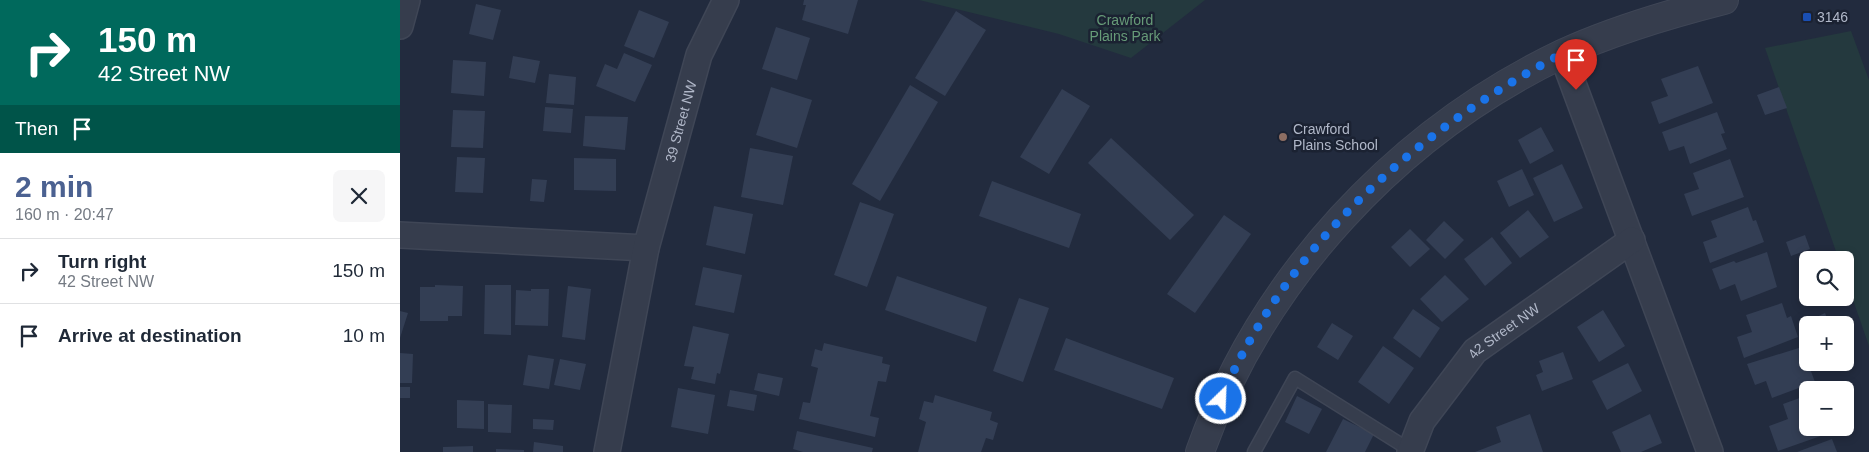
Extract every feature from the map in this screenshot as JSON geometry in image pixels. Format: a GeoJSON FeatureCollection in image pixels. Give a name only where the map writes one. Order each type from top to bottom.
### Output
{"type":"FeatureCollection","features":[{"type":"Feature","properties":{"kind":"street"},"geometry":{"type":"LineString","coordinates":[[400,26],[407,0]]}},
{"type":"Feature","properties":{"kind":"street","name":"39 Street NW"},"geometry":{"type":"LineString","coordinates":[[607,452],[646,248],[700,55],[726,0]]}},
{"type":"Feature","properties":{"kind":"street"},"geometry":{"type":"LineString","coordinates":[[1200,452],[1228,383],[1244,350],[1292,277],[1335,226],[1379,182],[1447,124],[1524,74],[1562,54],[1646,22],[1724,0]]}},
{"type":"Feature","properties":{"kind":"street"},"geometry":{"type":"LineString","coordinates":[[1562,54],[1710,452]]}},
{"type":"Feature","properties":{"kind":"street"},"geometry":{"type":"LineString","coordinates":[[400,235],[646,248]]}},
{"type":"Feature","properties":{"kind":"street","name":"42 Street NW"},"geometry":{"type":"LineString","coordinates":[[1410,451],[1422,421],[1475,351],[1632,240]]}},
{"type":"Feature","properties":{"kind":"lane"},"geometry":{"type":"LineString","coordinates":[[1254,452],[1295,378],[1410,451]]}},
{"type":"Feature","properties":{"kind":"green space","name":"Crawford Plains Park"},"geometry":{"type":"Polygon","coordinates":[[[919,0],[1205,0],[1131,58],[1059,34],[919,0]]]}},
{"type":"Feature","properties":{"kind":"green space"},"geometry":{"type":"Polygon","coordinates":[[[1851,31],[1869,80],[1869,346],[1854,303],[1854,251],[1836,251],[1765,48],[1851,31]]]}},
{"type":"Feature","properties":{"kind":"building"},"geometry":{"type":"Polygon","coordinates":[[[804,0],[858,0],[848,34],[802,20],[806,5],[803,5],[804,0]]]}},
{"type":"Feature","properties":{"kind":"building"},"geometry":{"type":"Polygon","coordinates":[[[476,4],[501,10],[493,40],[469,34],[476,4]]]}},
{"type":"Feature","properties":{"kind":"building"},"geometry":{"type":"Polygon","coordinates":[[[639,10],[669,22],[654,58],[624,46],[639,10]]]}},
{"type":"Feature","properties":{"kind":"building"},"geometry":{"type":"Polygon","coordinates":[[[956,11],[986,30],[945,96],[915,78],[956,11]]]}},
{"type":"Feature","properties":{"kind":"building"},"geometry":{"type":"Polygon","coordinates":[[[776,27],[810,38],[797,80],[762,69],[776,27]]]}},
{"type":"Feature","properties":{"kind":"building"},"geometry":{"type":"Polygon","coordinates":[[[624,53],[652,65],[635,102],[596,86],[605,64],[617,69],[624,53]]]}},
{"type":"Feature","properties":{"kind":"building"},"geometry":{"type":"Polygon","coordinates":[[[513,56],[540,61],[535,83],[509,78],[513,56]]]}},
{"type":"Feature","properties":{"kind":"building"},"geometry":{"type":"Polygon","coordinates":[[[453,60],[486,62],[484,96],[451,93],[453,60]]]}},
{"type":"Feature","properties":{"kind":"building"},"geometry":{"type":"Polygon","coordinates":[[[1698,66],[1713,103],[1659,124],[1651,102],[1668,96],[1661,79],[1698,66]]]}},
{"type":"Feature","properties":{"kind":"building"},"geometry":{"type":"Polygon","coordinates":[[[549,74],[576,77],[574,105],[546,103],[549,74]]]}},
{"type":"Feature","properties":{"kind":"building"},"geometry":{"type":"Polygon","coordinates":[[[910,85],[938,102],[880,201],[852,184],[910,85]]]}},
{"type":"Feature","properties":{"kind":"building"},"geometry":{"type":"Polygon","coordinates":[[[771,87],[812,100],[797,148],[756,135],[771,87]]]}},
{"type":"Feature","properties":{"kind":"building"},"geometry":{"type":"Polygon","coordinates":[[[1779,87],[1787,108],[1765,115],[1757,95],[1779,87]]]}},
{"type":"Feature","properties":{"kind":"building"},"geometry":{"type":"Polygon","coordinates":[[[1062,89],[1090,106],[1049,174],[1020,157],[1062,89]]]}},
{"type":"Feature","properties":{"kind":"building"},"geometry":{"type":"Polygon","coordinates":[[[545,107],[573,109],[571,133],[543,131],[545,107]]]}},
{"type":"Feature","properties":{"kind":"building"},"geometry":{"type":"Polygon","coordinates":[[[453,110],[485,111],[483,148],[451,147],[453,110]]]}},
{"type":"Feature","properties":{"kind":"building"},"geometry":{"type":"Polygon","coordinates":[[[1717,112],[1725,133],[1721,134],[1727,149],[1690,164],[1684,146],[1669,151],[1662,132],[1717,112]]]}},
{"type":"Feature","properties":{"kind":"building"},"geometry":{"type":"Polygon","coordinates":[[[585,116],[628,117],[625,150],[583,146],[585,116]]]}},
{"type":"Feature","properties":{"kind":"building"},"geometry":{"type":"Polygon","coordinates":[[[1541,127],[1554,151],[1530,164],[1518,140],[1541,127]]]}},
{"type":"Feature","properties":{"kind":"building"},"geometry":{"type":"Polygon","coordinates":[[[1111,138],[1194,215],[1170,240],[1088,163],[1111,138]]]}},
{"type":"Feature","properties":{"kind":"building"},"geometry":{"type":"Polygon","coordinates":[[[750,148],[793,156],[783,205],[741,197],[750,148]]]}},
{"type":"Feature","properties":{"kind":"building"},"geometry":{"type":"Polygon","coordinates":[[[457,157],[485,158],[483,193],[455,192],[457,157]]]}},
{"type":"Feature","properties":{"kind":"building"},"geometry":{"type":"Polygon","coordinates":[[[574,158],[616,159],[616,191],[574,190],[574,158]]]}},
{"type":"Feature","properties":{"kind":"building"},"geometry":{"type":"Polygon","coordinates":[[[1730,159],[1744,197],[1692,216],[1684,194],[1699,189],[1693,173],[1730,159]]]}},
{"type":"Feature","properties":{"kind":"building"},"geometry":{"type":"Polygon","coordinates":[[[1562,164],[1583,208],[1554,222],[1533,178],[1562,164]]]}},
{"type":"Feature","properties":{"kind":"building"},"geometry":{"type":"Polygon","coordinates":[[[1522,169],[1534,195],[1509,207],[1497,181],[1522,169]]]}},
{"type":"Feature","properties":{"kind":"building"},"geometry":{"type":"Polygon","coordinates":[[[532,179],[547,180],[544,202],[530,201],[532,179]]]}},
{"type":"Feature","properties":{"kind":"building"},"geometry":{"type":"Polygon","coordinates":[[[992,181],[1081,214],[1069,248],[979,216],[992,181]]]}},
{"type":"Feature","properties":{"kind":"building"},"geometry":{"type":"Polygon","coordinates":[[[860,202],[894,214],[867,287],[834,275],[860,202]]]}},
{"type":"Feature","properties":{"kind":"building"},"geometry":{"type":"Polygon","coordinates":[[[714,206],[753,214],[745,254],[706,245],[714,206]]]}},
{"type":"Feature","properties":{"kind":"building"},"geometry":{"type":"Polygon","coordinates":[[[1748,207],[1753,221],[1756,220],[1764,242],[1710,263],[1703,242],[1717,237],[1711,221],[1748,207]]]}},
{"type":"Feature","properties":{"kind":"building"},"geometry":{"type":"Polygon","coordinates":[[[1528,210],[1549,237],[1520,258],[1500,233],[1528,210]]]}},
{"type":"Feature","properties":{"kind":"building"},"geometry":{"type":"Polygon","coordinates":[[[1224,215],[1251,234],[1195,313],[1167,294],[1224,215]]]}},
{"type":"Feature","properties":{"kind":"building"},"geometry":{"type":"Polygon","coordinates":[[[1444,221],[1464,240],[1445,259],[1426,240],[1444,221]]]}},
{"type":"Feature","properties":{"kind":"building"},"geometry":{"type":"Polygon","coordinates":[[[1410,229],[1430,249],[1410,267],[1391,247],[1410,229]]]}},
{"type":"Feature","properties":{"kind":"building"},"geometry":{"type":"Polygon","coordinates":[[[1805,235],[1810,249],[1799,251],[1799,253],[1791,256],[1786,242],[1805,235]]]}},
{"type":"Feature","properties":{"kind":"building"},"geometry":{"type":"Polygon","coordinates":[[[1492,237],[1512,263],[1485,286],[1464,259],[1492,237]]]}},
{"type":"Feature","properties":{"kind":"building"},"geometry":{"type":"Polygon","coordinates":[[[1767,252],[1777,287],[1741,301],[1735,284],[1720,290],[1712,269],[1767,252]]]}},
{"type":"Feature","properties":{"kind":"building"},"geometry":{"type":"Polygon","coordinates":[[[703,267],[742,275],[734,313],[695,305],[703,267]]]}},
{"type":"Feature","properties":{"kind":"building"},"geometry":{"type":"Polygon","coordinates":[[[1445,275],[1469,299],[1442,322],[1420,299],[1445,275]]]}},
{"type":"Feature","properties":{"kind":"building"},"geometry":{"type":"Polygon","coordinates":[[[897,276],[987,307],[976,342],[885,310],[897,276]]]}},
{"type":"Feature","properties":{"kind":"building"},"geometry":{"type":"Polygon","coordinates":[[[435,285],[463,286],[462,316],[448,316],[448,321],[420,321],[420,287],[435,287],[435,285]]]}},
{"type":"Feature","properties":{"kind":"building"},"geometry":{"type":"Polygon","coordinates":[[[485,285],[511,285],[511,335],[484,334],[485,285]]]}},
{"type":"Feature","properties":{"kind":"building"},"geometry":{"type":"Polygon","coordinates":[[[568,286],[591,289],[585,340],[562,337],[568,286]]]}},
{"type":"Feature","properties":{"kind":"building"},"geometry":{"type":"Polygon","coordinates":[[[531,289],[549,289],[548,326],[515,325],[516,290],[531,291],[531,289]]]}},
{"type":"Feature","properties":{"kind":"building"},"geometry":{"type":"Polygon","coordinates":[[[1019,298],[1049,308],[1023,382],[993,371],[1019,298]]]}},
{"type":"Feature","properties":{"kind":"building"},"geometry":{"type":"Polygon","coordinates":[[[1782,303],[1787,318],[1791,316],[1798,337],[1744,358],[1737,337],[1752,332],[1746,315],[1782,303]]]}},
{"type":"Feature","properties":{"kind":"building"},"geometry":{"type":"Polygon","coordinates":[[[1413,309],[1440,328],[1420,358],[1393,338],[1413,309]]]}},
{"type":"Feature","properties":{"kind":"building"},"geometry":{"type":"Polygon","coordinates":[[[1603,310],[1625,346],[1599,362],[1577,327],[1603,310]]]}},
{"type":"Feature","properties":{"kind":"building"},"geometry":{"type":"Polygon","coordinates":[[[400,311],[408,313],[400,338],[400,311]]]}},
{"type":"Feature","properties":{"kind":"building"},"geometry":{"type":"Polygon","coordinates":[[[1332,323],[1353,336],[1338,360],[1317,347],[1332,323]]]}},
{"type":"Feature","properties":{"kind":"building"},"geometry":{"type":"Polygon","coordinates":[[[693,326],[729,334],[720,374],[717,373],[715,384],[691,379],[694,367],[684,366],[693,326]]]}},
{"type":"Feature","properties":{"kind":"building"},"geometry":{"type":"Polygon","coordinates":[[[1066,338],[1174,378],[1162,409],[1054,370],[1066,338]]]}},
{"type":"Feature","properties":{"kind":"building"},"geometry":{"type":"Polygon","coordinates":[[[824,343],[883,357],[882,363],[890,365],[886,382],[878,381],[870,416],[879,418],[875,437],[799,419],[803,402],[810,403],[818,368],[811,366],[815,349],[822,351],[824,343]]]}},
{"type":"Feature","properties":{"kind":"building"},"geometry":{"type":"Polygon","coordinates":[[[1383,346],[1414,368],[1389,404],[1358,382],[1383,346]]]}},
{"type":"Feature","properties":{"kind":"building"},"geometry":{"type":"Polygon","coordinates":[[[1799,348],[1799,371],[1811,371],[1815,381],[1799,381],[1799,388],[1772,398],[1766,381],[1755,385],[1747,364],[1799,348]]]}},
{"type":"Feature","properties":{"kind":"building"},"geometry":{"type":"Polygon","coordinates":[[[1563,352],[1573,379],[1542,391],[1536,375],[1543,372],[1539,361],[1563,352]]]}},
{"type":"Feature","properties":{"kind":"building"},"geometry":{"type":"Polygon","coordinates":[[[400,353],[413,354],[412,383],[400,383],[400,353]]]}},
{"type":"Feature","properties":{"kind":"building"},"geometry":{"type":"Polygon","coordinates":[[[528,355],[554,359],[549,389],[523,385],[528,355]]]}},
{"type":"Feature","properties":{"kind":"building"},"geometry":{"type":"Polygon","coordinates":[[[560,359],[586,364],[580,390],[554,385],[560,359]]]}},
{"type":"Feature","properties":{"kind":"building"},"geometry":{"type":"Polygon","coordinates":[[[1628,363],[1642,391],[1607,410],[1592,381],[1628,363]]]}},
{"type":"Feature","properties":{"kind":"building"},"geometry":{"type":"Polygon","coordinates":[[[758,373],[783,378],[779,396],[754,390],[758,373]]]}},
{"type":"Feature","properties":{"kind":"building"},"geometry":{"type":"Polygon","coordinates":[[[400,387],[410,387],[410,398],[400,398],[400,387]]]}},
{"type":"Feature","properties":{"kind":"building"},"geometry":{"type":"Polygon","coordinates":[[[678,388],[715,395],[708,434],[671,427],[678,388]]]}},
{"type":"Feature","properties":{"kind":"building"},"geometry":{"type":"Polygon","coordinates":[[[730,390],[757,395],[754,411],[727,406],[730,390]]]}},
{"type":"Feature","properties":{"kind":"building"},"geometry":{"type":"Polygon","coordinates":[[[935,395],[992,412],[990,420],[998,423],[993,440],[986,438],[981,452],[918,452],[926,422],[919,419],[924,401],[933,403],[935,395]]]}},
{"type":"Feature","properties":{"kind":"building"},"geometry":{"type":"Polygon","coordinates":[[[1297,396],[1322,409],[1309,434],[1285,422],[1297,396]]]}},
{"type":"Feature","properties":{"kind":"building"},"geometry":{"type":"Polygon","coordinates":[[[1799,398],[1799,436],[1821,436],[1778,451],[1769,426],[1788,419],[1783,404],[1799,398]]]}},
{"type":"Feature","properties":{"kind":"building"},"geometry":{"type":"Polygon","coordinates":[[[457,400],[484,401],[484,429],[457,428],[457,400]]]}},
{"type":"Feature","properties":{"kind":"building"},"geometry":{"type":"Polygon","coordinates":[[[488,404],[512,405],[511,433],[488,432],[488,404]]]}},
{"type":"Feature","properties":{"kind":"building"},"geometry":{"type":"Polygon","coordinates":[[[1530,414],[1543,452],[1475,452],[1501,442],[1496,427],[1530,414]]]}},
{"type":"Feature","properties":{"kind":"building"},"geometry":{"type":"Polygon","coordinates":[[[1650,414],[1662,443],[1641,452],[1621,452],[1612,432],[1650,414]]]}},
{"type":"Feature","properties":{"kind":"building"},"geometry":{"type":"Polygon","coordinates":[[[533,419],[554,420],[553,430],[533,429],[533,419]]]}},
{"type":"Feature","properties":{"kind":"building"},"geometry":{"type":"Polygon","coordinates":[[[1343,419],[1374,434],[1365,452],[1326,452],[1343,419]]]}},
{"type":"Feature","properties":{"kind":"building"},"geometry":{"type":"Polygon","coordinates":[[[797,431],[873,448],[872,452],[803,452],[793,449],[797,431]]]}},
{"type":"Feature","properties":{"kind":"building"},"geometry":{"type":"Polygon","coordinates":[[[1832,439],[1837,452],[1797,452],[1832,439]]]}},
{"type":"Feature","properties":{"kind":"building"},"geometry":{"type":"Polygon","coordinates":[[[534,442],[563,446],[563,452],[533,452],[534,442]]]}},
{"type":"Feature","properties":{"kind":"building"},"geometry":{"type":"Polygon","coordinates":[[[473,446],[473,452],[443,452],[443,447],[473,446]]]}},
{"type":"Feature","properties":{"kind":"building"},"geometry":{"type":"Polygon","coordinates":[[[496,449],[524,450],[524,452],[496,452],[496,449]]]}},
{"type":"Feature","properties":{"kind":"place","name":"3146"},"geometry":{"type":"Point","coordinates":[1807,17]}},
{"type":"Feature","properties":{"kind":"place","name":"Crawford Plains School"},"geometry":{"type":"Point","coordinates":[1283,137]}},
{"type":"Feature","properties":{"kind":"route"},"geometry":{"type":"LineString","coordinates":[[1221,399],[1244,350],[1292,277],[1366,193],[1405,158],[1447,124],[1483,99],[1562,54],[1576,90]]}}]}
